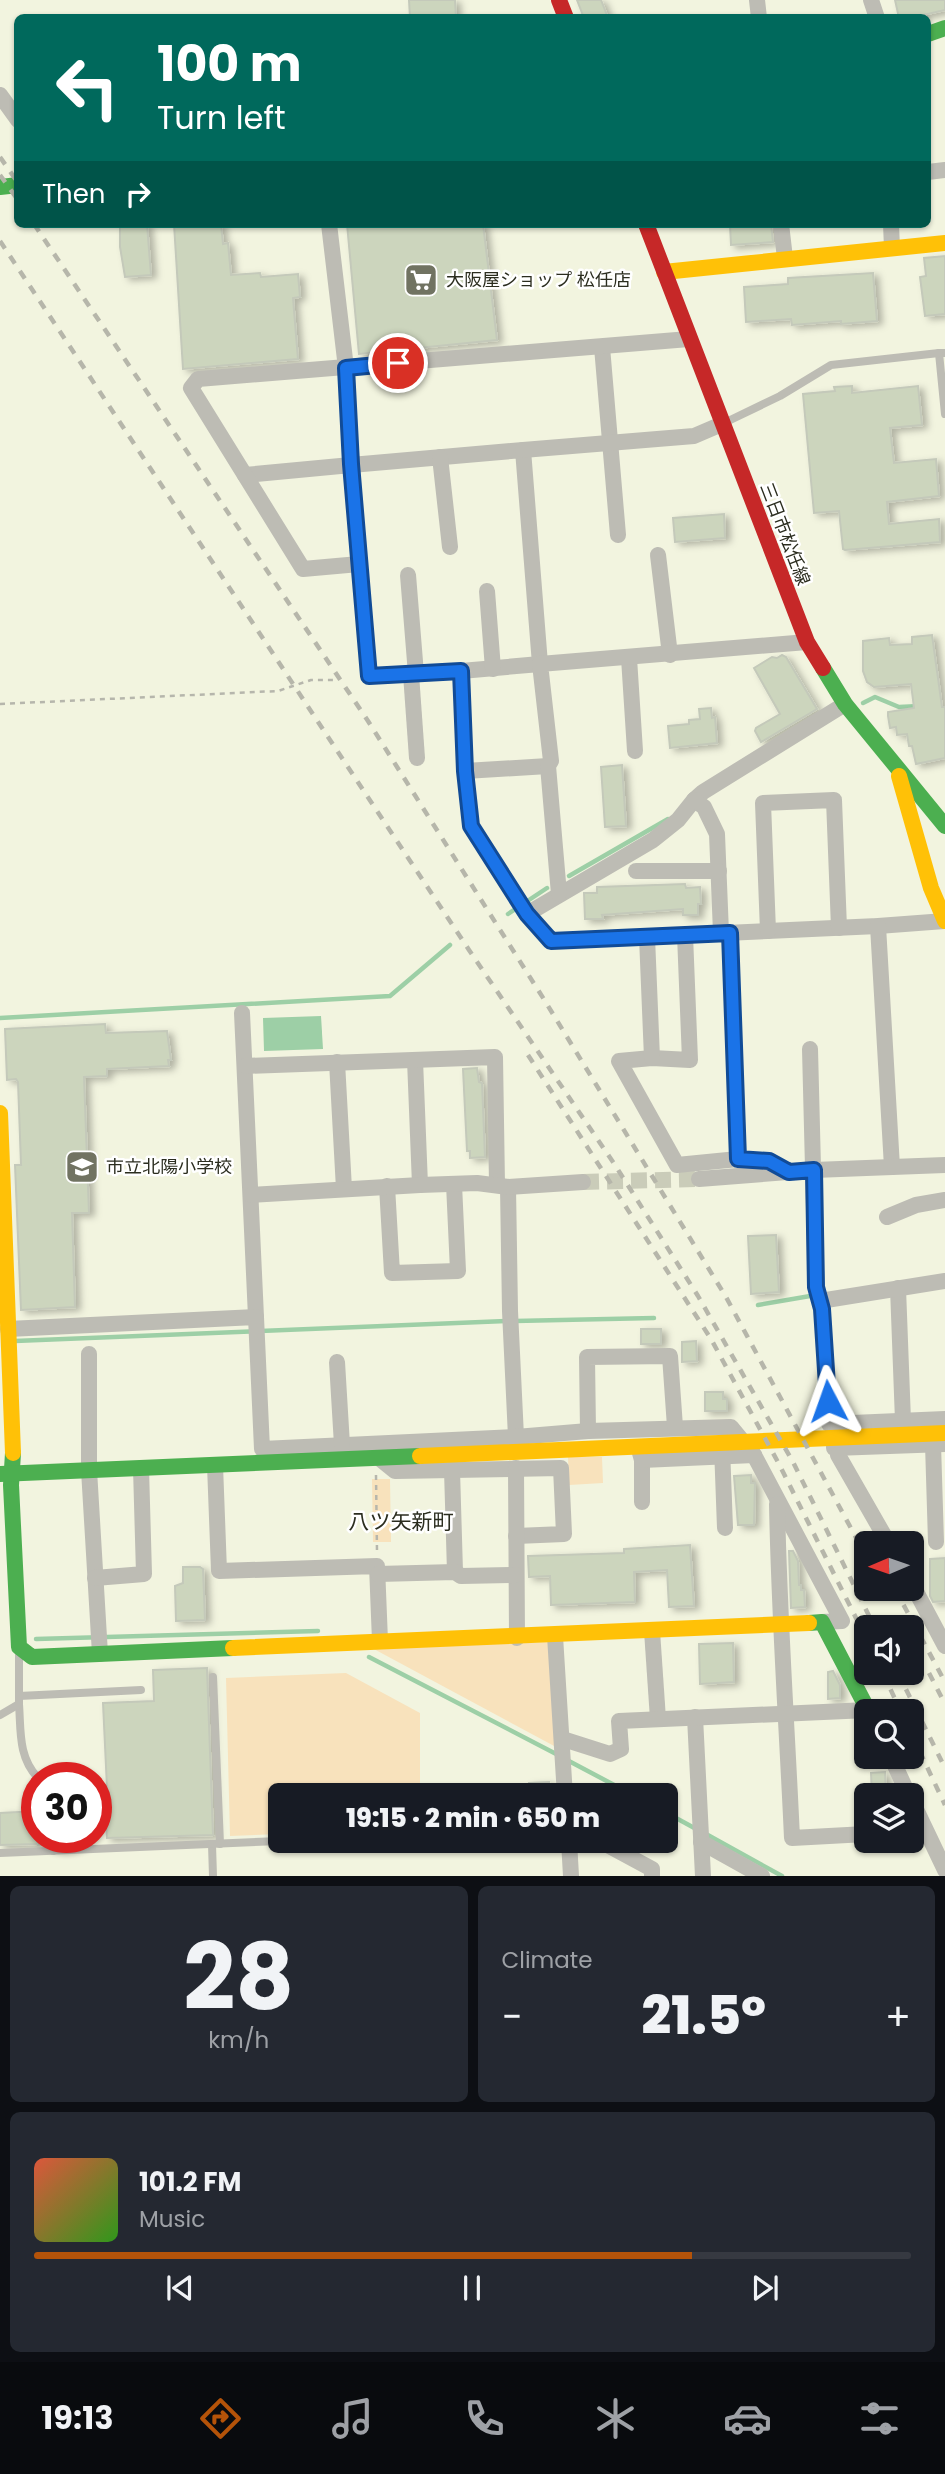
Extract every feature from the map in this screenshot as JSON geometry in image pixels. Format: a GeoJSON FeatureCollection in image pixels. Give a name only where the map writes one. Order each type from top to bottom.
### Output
{"type":"FeatureCollection","features":[{"type":"Feature","properties":{"kind":"street"},"geometry":{"type":"LineString","coordinates":[[0,95],[14,114]]}},
{"type":"Feature","properties":{"kind":"street"},"geometry":{"type":"LineString","coordinates":[[330,228],[346,368],[351,464],[369,676],[461,671],[807,642]]}},
{"type":"Feature","properties":{"kind":"street","name":"三日市松任線"},"geometry":{"type":"LineString","coordinates":[[648,228],[807,642],[845,704],[945,826]]}},
{"type":"Feature","properties":{"kind":"street"},"geometry":{"type":"LineString","coordinates":[[781,228],[785,258]]}},
{"type":"Feature","properties":{"kind":"street"},"geometry":{"type":"LineString","coordinates":[[891,228],[892,248]]}},
{"type":"Feature","properties":{"kind":"street"},"geometry":{"type":"LineString","coordinates":[[664,272],[945,243]]}},
{"type":"Feature","properties":{"kind":"street"},"geometry":{"type":"LineString","coordinates":[[359,564],[303,569],[191,388],[198,379],[689,339]]}},
{"type":"Feature","properties":{"kind":"street"},"geometry":{"type":"LineString","coordinates":[[602,347],[618,535]]}},
{"type":"Feature","properties":{"kind":"street"},"geometry":{"type":"LineString","coordinates":[[245,475],[694,436],[722,424]]}},
{"type":"Feature","properties":{"kind":"street"},"geometry":{"type":"LineString","coordinates":[[523,450],[540,664],[551,761],[548,765],[559,894]]}},
{"type":"Feature","properties":{"kind":"street"},"geometry":{"type":"LineString","coordinates":[[440,457],[450,547]]}},
{"type":"Feature","properties":{"kind":"street"},"geometry":{"type":"LineString","coordinates":[[658,555],[670,654]]}},
{"type":"Feature","properties":{"kind":"street"},"geometry":{"type":"LineString","coordinates":[[408,575],[418,758]]}},
{"type":"Feature","properties":{"kind":"street"},"geometry":{"type":"LineString","coordinates":[[487,591],[492,668]]}},
{"type":"Feature","properties":{"kind":"street"},"geometry":{"type":"LineString","coordinates":[[629,657],[635,751]]}},
{"type":"Feature","properties":{"kind":"street"},"geometry":{"type":"LineString","coordinates":[[461,671],[465,771],[471,826],[527,914],[551,941],[945,921],[931,888],[897,770]]}},
{"type":"Feature","properties":{"kind":"street"},"geometry":{"type":"LineString","coordinates":[[527,914],[653,840],[678,820],[694,800],[845,704]]}},
{"type":"Feature","properties":{"kind":"street"},"geometry":{"type":"LineString","coordinates":[[465,771],[548,765]]}},
{"type":"Feature","properties":{"kind":"street"},"geometry":{"type":"LineString","coordinates":[[694,800],[704,807],[718,834],[738,1159]]}},
{"type":"Feature","properties":{"kind":"street"},"geometry":{"type":"LineString","coordinates":[[768,931],[763,803],[775,802],[834,800],[839,928]]}},
{"type":"Feature","properties":{"kind":"street"},"geometry":{"type":"LineString","coordinates":[[636,871],[719,871]]}},
{"type":"Feature","properties":{"kind":"street"},"geometry":{"type":"LineString","coordinates":[[878,926],[892,1167]]}},
{"type":"Feature","properties":{"kind":"street"},"geometry":{"type":"LineString","coordinates":[[685,935],[690,1060],[652,1058],[619,1061],[677,1166],[738,1159],[769,1161],[789,1172]]}},
{"type":"Feature","properties":{"kind":"street"},"geometry":{"type":"LineString","coordinates":[[647,937],[652,1058]]}},
{"type":"Feature","properties":{"kind":"street"},"geometry":{"type":"LineString","coordinates":[[0,1113],[2,1264],[8,1337],[6,1474],[19,1647],[32,1657],[99,1643],[380,1641],[555,1636],[842,1621],[754,1455],[732,1427],[588,1431],[262,1449],[242,1013]]}},
{"type":"Feature","properties":{"kind":"street"},"geometry":{"type":"LineString","coordinates":[[810,1049],[819,1297],[829,1424],[945,1419]]}},
{"type":"Feature","properties":{"kind":"street"},"geometry":{"type":"LineString","coordinates":[[245,1066],[495,1057],[516,1437]]}},
{"type":"Feature","properties":{"kind":"street"},"geometry":{"type":"LineString","coordinates":[[415,1060],[420,1185]]}},
{"type":"Feature","properties":{"kind":"street"},"geometry":{"type":"LineString","coordinates":[[337,1062],[344,1189]]}},
{"type":"Feature","properties":{"kind":"street"},"geometry":{"type":"LineString","coordinates":[[699,1179],[814,1170],[945,1165]]}},
{"type":"Feature","properties":{"kind":"street"},"geometry":{"type":"LineString","coordinates":[[251,1195],[387,1186],[477,1183],[503,1186],[583,1182]]}},
{"type":"Feature","properties":{"kind":"street"},"geometry":{"type":"LineString","coordinates":[[387,1186],[391,1273],[458,1271],[454,1184]]}},
{"type":"Feature","properties":{"kind":"street"},"geometry":{"type":"LineString","coordinates":[[887,1217],[916,1205],[945,1200]]}},
{"type":"Feature","properties":{"kind":"street"},"geometry":{"type":"LineString","coordinates":[[819,1297],[945,1282]]}},
{"type":"Feature","properties":{"kind":"street"},"geometry":{"type":"LineString","coordinates":[[898,1288],[903,1421]]}},
{"type":"Feature","properties":{"kind":"street"},"geometry":{"type":"LineString","coordinates":[[8,1337],[256,1326]]}},
{"type":"Feature","properties":{"kind":"street"},"geometry":{"type":"LineString","coordinates":[[89,1354],[89,1470],[99,1643]]}},
{"type":"Feature","properties":{"kind":"street"},"geometry":{"type":"LineString","coordinates":[[588,1431],[587,1357],[670,1356],[675,1427]]}},
{"type":"Feature","properties":{"kind":"street"},"geometry":{"type":"LineString","coordinates":[[337,1362],[342,1445]]}},
{"type":"Feature","properties":{"kind":"street"},"geometry":{"type":"LineString","coordinates":[[834,1424],[834,1448],[941,1440]]}},
{"type":"Feature","properties":{"kind":"street"},"geometry":{"type":"LineString","coordinates":[[720,1427],[725,1528]]}},
{"type":"Feature","properties":{"kind":"street"},"geometry":{"type":"LineString","coordinates":[[639,1429],[642,1502]]}},
{"type":"Feature","properties":{"kind":"street"},"geometry":{"type":"LineString","coordinates":[[6,1474],[555,1451],[941,1440]]}},
{"type":"Feature","properties":{"kind":"street"},"geometry":{"type":"LineString","coordinates":[[936,1542],[941,1440]]}},
{"type":"Feature","properties":{"kind":"street"},"geometry":{"type":"LineString","coordinates":[[642,1460],[754,1455]]}},
{"type":"Feature","properties":{"kind":"street"},"geometry":{"type":"LineString","coordinates":[[838,1455],[882,1531]]}},
{"type":"Feature","properties":{"kind":"street"},"geometry":{"type":"LineString","coordinates":[[379,1458],[396,1471],[561,1468],[564,1534],[516,1536]]}},
{"type":"Feature","properties":{"kind":"street"},"geometry":{"type":"LineString","coordinates":[[215,1465],[219,1571],[378,1570],[455,1572],[461,1576],[516,1575]]}},
{"type":"Feature","properties":{"kind":"street"},"geometry":{"type":"LineString","coordinates":[[95,1577],[144,1574],[141,1468]]}},
{"type":"Feature","properties":{"kind":"street"},"geometry":{"type":"LineString","coordinates":[[516,1468],[517,1637]]}},
{"type":"Feature","properties":{"kind":"street"},"geometry":{"type":"LineString","coordinates":[[452,1470],[455,1572]]}},
{"type":"Feature","properties":{"kind":"street"},"geometry":{"type":"LineString","coordinates":[[777,1502],[780,1626],[792,1838],[854,1835]]}},
{"type":"Feature","properties":{"kind":"street"},"geometry":{"type":"LineString","coordinates":[[378,1570],[380,1641]]}},
{"type":"Feature","properties":{"kind":"street"},"geometry":{"type":"LineString","coordinates":[[0,1601],[17,1600]]}},
{"type":"Feature","properties":{"kind":"street"},"geometry":{"type":"LineString","coordinates":[[924,1600],[938,1618],[945,1646]]}},
{"type":"Feature","properties":{"kind":"street"},"geometry":{"type":"LineString","coordinates":[[822,1622],[863,1699]]}},
{"type":"Feature","properties":{"kind":"street"},"geometry":{"type":"LineString","coordinates":[[652,1631],[658,1719]]}},
{"type":"Feature","properties":{"kind":"street"},"geometry":{"type":"LineString","coordinates":[[555,1636],[564,1783]]}},
{"type":"Feature","properties":{"kind":"street"},"geometry":{"type":"LineString","coordinates":[[563,1752],[610,1754],[621,1749],[619,1721],[854,1711]]}},
{"type":"Feature","properties":{"kind":"street"},"geometry":{"type":"LineString","coordinates":[[695,1717],[703,1875]]}},
{"type":"Feature","properties":{"kind":"street"},"geometry":{"type":"LineString","coordinates":[[924,1838],[945,1870]]}},
{"type":"Feature","properties":{"kind":"street"},"geometry":{"type":"LineString","coordinates":[[701,1842],[762,1875]]}},
{"type":"Feature","properties":{"kind":"street"},"geometry":{"type":"LineString","coordinates":[[570,1853],[571,1875]]}},
{"type":"Feature","properties":{"kind":"street"},"geometry":{"type":"LineString","coordinates":[[622,1853],[652,1869],[652,1875]]}},
{"type":"Feature","properties":{"kind":"lane"},"geometry":{"type":"LineString","coordinates":[[722,424],[780,396],[831,365],[942,353],[945,414]]}},
{"type":"Feature","properties":{"kind":"lane"},"geometry":{"type":"LineString","coordinates":[[19,1647],[19,1700],[26,1762]]}},
{"type":"Feature","properties":{"kind":"lane"},"geometry":{"type":"LineString","coordinates":[[213,1677],[216,1844],[213,1875]]}},
{"type":"Feature","properties":{"kind":"lane"},"geometry":{"type":"LineString","coordinates":[[0,1715],[19,1700],[141,1689]]}},
{"type":"Feature","properties":{"kind":"lane"},"geometry":{"type":"LineString","coordinates":[[112,1848],[268,1842]]}},
{"type":"Feature","properties":{"kind":"lane"},"geometry":{"type":"LineString","coordinates":[[0,1853],[21,1852]]}},
{"type":"Feature","properties":{"kind":"path"},"geometry":{"type":"LineString","coordinates":[[0,704],[278,691],[311,680],[333,681]]}},
{"type":"Feature","properties":{"kind":"path"},"geometry":{"type":"LineString","coordinates":[[376,1479],[378,1570]]}},
{"type":"Feature","properties":{"kind":"path"},"geometry":{"type":"LineString","coordinates":[[842,1621],[938,1618]]}},
{"type":"Feature","properties":{"kind":"shaded area"},"geometry":{"type":"Polygon","coordinates":[[[321,1016],[323,1049],[264,1051],[263,1018],[321,1016]]]}},
{"type":"Feature","properties":{"kind":"shaded area"},"geometry":{"type":"Polygon","coordinates":[[[568,1457],[602,1457],[603,1483],[569,1485],[568,1457]]]}},
{"type":"Feature","properties":{"kind":"shaded area"},"geometry":{"type":"Polygon","coordinates":[[[372,1479],[390,1479],[391,1542],[373,1542],[372,1479]]]}},
{"type":"Feature","properties":{"kind":"shaded area"},"geometry":{"type":"Polygon","coordinates":[[[550,1642],[556,1747],[372,1648],[550,1642]]]}},
{"type":"Feature","properties":{"kind":"shaded area"},"geometry":{"type":"Polygon","coordinates":[[[346,1673],[420,1713],[420,1783],[268,1783],[268,1834],[230,1836],[226,1678],[346,1673]]]}},
{"type":"Feature","properties":{"kind":"building"},"geometry":{"type":"Polygon","coordinates":[[[409,0],[455,0],[456,14],[410,14],[409,0]]]}},
{"type":"Feature","properties":{"kind":"building"},"geometry":{"type":"Polygon","coordinates":[[[577,0],[601,0],[606,14],[582,14],[577,0]]]}},
{"type":"Feature","properties":{"kind":"building"},"geometry":{"type":"Polygon","coordinates":[[[895,0],[945,0],[945,10],[927,14],[898,14],[895,0]]]}},
{"type":"Feature","properties":{"kind":"building"},"geometry":{"type":"Polygon","coordinates":[[[120,228],[147,228],[151,275],[125,277],[120,228]]]}},
{"type":"Feature","properties":{"kind":"building"},"geometry":{"type":"Polygon","coordinates":[[[174,228],[221,228],[223,244],[228,243],[231,275],[260,273],[261,277],[298,274],[300,297],[293,298],[298,359],[183,369],[174,228]]]}},
{"type":"Feature","properties":{"kind":"building"},"geometry":{"type":"Polygon","coordinates":[[[347,228],[483,228],[497,340],[359,354],[347,228]]]}},
{"type":"Feature","properties":{"kind":"building"},"geometry":{"type":"Polygon","coordinates":[[[730,228],[771,228],[773,242],[731,245],[730,228]]]}},
{"type":"Feature","properties":{"kind":"building"},"geometry":{"type":"Polygon","coordinates":[[[945,256],[945,314],[925,316],[920,277],[926,276],[924,258],[945,256]]]}},
{"type":"Feature","properties":{"kind":"building"},"geometry":{"type":"Polygon","coordinates":[[[873,273],[877,321],[792,325],[791,319],[746,322],[744,287],[788,284],[788,278],[873,273]]]}},
{"type":"Feature","properties":{"kind":"building"},"geometry":{"type":"Polygon","coordinates":[[[852,386],[852,393],[918,386],[922,425],[890,428],[894,463],[936,459],[939,496],[887,502],[889,524],[939,519],[940,542],[845,550],[839,511],[814,513],[803,394],[835,391],[834,387],[852,386]]]}},
{"type":"Feature","properties":{"kind":"building"},"geometry":{"type":"Polygon","coordinates":[[[724,514],[725,538],[675,542],[673,518],[724,514]]]}},
{"type":"Feature","properties":{"kind":"building"},"geometry":{"type":"Polygon","coordinates":[[[932,635],[942,707],[945,707],[945,758],[916,764],[907,734],[897,735],[896,727],[890,728],[888,716],[888,712],[914,708],[911,684],[874,687],[867,682],[863,671],[863,641],[889,638],[890,645],[912,644],[912,637],[932,635]]]}},
{"type":"Feature","properties":{"kind":"building"},"geometry":{"type":"Polygon","coordinates":[[[772,657],[786,657],[817,709],[761,742],[756,728],[780,714],[754,668],[772,657]]]}},
{"type":"Feature","properties":{"kind":"building"},"geometry":{"type":"Polygon","coordinates":[[[711,708],[712,718],[715,717],[717,743],[670,748],[668,726],[689,724],[689,720],[700,719],[699,709],[711,708]]]}},
{"type":"Feature","properties":{"kind":"building"},"geometry":{"type":"Polygon","coordinates":[[[622,765],[626,826],[605,827],[601,767],[622,765]]]}},
{"type":"Feature","properties":{"kind":"building"},"geometry":{"type":"Polygon","coordinates":[[[685,884],[686,888],[700,887],[701,904],[698,904],[698,915],[683,915],[683,909],[602,915],[603,919],[585,919],[584,893],[597,893],[597,887],[685,884]]]}},
{"type":"Feature","properties":{"kind":"building"},"geometry":{"type":"Polygon","coordinates":[[[105,1024],[106,1033],[167,1031],[171,1060],[168,1060],[169,1066],[107,1069],[107,1076],[84,1077],[89,1213],[72,1213],[75,1307],[21,1310],[15,1165],[21,1165],[18,1082],[16,1079],[7,1080],[5,1029],[105,1024]]]}},
{"type":"Feature","properties":{"kind":"building"},"geometry":{"type":"Polygon","coordinates":[[[477,1068],[479,1082],[482,1083],[485,1157],[470,1158],[470,1151],[467,1151],[463,1069],[477,1068]]]}},
{"type":"Feature","properties":{"kind":"building"},"geometry":{"type":"Polygon","coordinates":[[[776,1235],[779,1292],[751,1294],[748,1236],[776,1235]]]}},
{"type":"Feature","properties":{"kind":"building"},"geometry":{"type":"Polygon","coordinates":[[[641,1329],[661,1329],[661,1344],[641,1344],[641,1329]]]}},
{"type":"Feature","properties":{"kind":"building"},"geometry":{"type":"Polygon","coordinates":[[[696,1341],[697,1361],[682,1362],[682,1342],[696,1341]]]}},
{"type":"Feature","properties":{"kind":"building"},"geometry":{"type":"Polygon","coordinates":[[[705,1392],[723,1392],[723,1399],[727,1399],[727,1411],[705,1411],[705,1392]]]}},
{"type":"Feature","properties":{"kind":"building"},"geometry":{"type":"Polygon","coordinates":[[[751,1475],[751,1483],[755,1483],[754,1525],[738,1525],[734,1476],[751,1475]]]}},
{"type":"Feature","properties":{"kind":"building"},"geometry":{"type":"Polygon","coordinates":[[[690,1545],[694,1606],[669,1607],[667,1570],[634,1572],[635,1602],[551,1605],[550,1576],[529,1577],[528,1556],[624,1553],[624,1549],[690,1545]]]}},
{"type":"Feature","properties":{"kind":"building"},"geometry":{"type":"Polygon","coordinates":[[[789,1551],[793,1551],[798,1561],[799,1585],[801,1590],[804,1590],[805,1607],[791,1608],[789,1551]]]}},
{"type":"Feature","properties":{"kind":"building"},"geometry":{"type":"Polygon","coordinates":[[[945,1558],[945,1601],[933,1602],[930,1596],[930,1559],[945,1558]]]}},
{"type":"Feature","properties":{"kind":"building"},"geometry":{"type":"Polygon","coordinates":[[[183,1567],[203,1569],[205,1620],[176,1621],[175,1586],[183,1583],[183,1567]]]}},
{"type":"Feature","properties":{"kind":"building"},"geometry":{"type":"Polygon","coordinates":[[[733,1643],[734,1682],[700,1684],[699,1644],[733,1643]]]}},
{"type":"Feature","properties":{"kind":"building"},"geometry":{"type":"Polygon","coordinates":[[[207,1668],[213,1835],[112,1838],[112,1762],[106,1762],[103,1703],[154,1701],[153,1670],[207,1668]]]}},
{"type":"Feature","properties":{"kind":"building"},"geometry":{"type":"Polygon","coordinates":[[[833,1671],[840,1685],[840,1698],[828,1699],[828,1672],[833,1671]]]}},
{"type":"Feature","properties":{"kind":"building"},"geometry":{"type":"Polygon","coordinates":[[[885,1772],[885,1783],[871,1783],[871,1773],[885,1772]]]}},
{"type":"Feature","properties":{"kind":"building"},"geometry":{"type":"Polygon","coordinates":[[[21,1812],[21,1844],[0,1845],[0,1813],[21,1812]]]}},
{"type":"Feature","properties":{"kind":"waterway"},"geometry":{"type":"LineString","coordinates":[[863,703],[875,697],[899,707],[920,706]]}},
{"type":"Feature","properties":{"kind":"waterway"},"geometry":{"type":"LineString","coordinates":[[569,876],[668,819]]}},
{"type":"Feature","properties":{"kind":"waterway"},"geometry":{"type":"LineString","coordinates":[[508,914],[547,888]]}},
{"type":"Feature","properties":{"kind":"waterway"},"geometry":{"type":"LineString","coordinates":[[0,1018],[390,996],[450,945]]}},
{"type":"Feature","properties":{"kind":"waterway"},"geometry":{"type":"LineString","coordinates":[[758,1305],[816,1295]]}},
{"type":"Feature","properties":{"kind":"waterway"},"geometry":{"type":"LineString","coordinates":[[515,1321],[654,1318]]}},
{"type":"Feature","properties":{"kind":"waterway"},"geometry":{"type":"LineString","coordinates":[[15,1341],[506,1321]]}},
{"type":"Feature","properties":{"kind":"waterway"},"geometry":{"type":"LineString","coordinates":[[36,1639],[318,1631]]}},
{"type":"Feature","properties":{"kind":"waterway"},"geometry":{"type":"LineString","coordinates":[[369,1657],[560,1756]]}},
{"type":"Feature","properties":{"kind":"waterway"},"geometry":{"type":"LineString","coordinates":[[567,1760],[610,1783]]}},
{"type":"Feature","properties":{"kind":"waterway"},"geometry":{"type":"LineString","coordinates":[[678,1819],[698,1830]]}},
{"type":"Feature","properties":{"kind":"waterway"},"geometry":{"type":"LineString","coordinates":[[706,1834],[782,1876]]}},
{"type":"Feature","properties":{"kind":"tunnel"},"geometry":{"type":"LineString","coordinates":[[583,1182],[699,1179]]}},
{"type":"Feature","properties":{"kind":"railway"},"geometry":{"type":"LineString","coordinates":[[0,157],[14,177]]}},
{"type":"Feature","properties":{"kind":"railway"},"geometry":{"type":"LineString","coordinates":[[0,175],[14,194]]}},
{"type":"Feature","properties":{"kind":"railway"},"geometry":{"type":"LineString","coordinates":[[37,228],[368,721],[545,1001],[726,1297],[854,1534]]}},
{"type":"Feature","properties":{"kind":"railway"},"geometry":{"type":"LineString","coordinates":[[0,241],[469,950],[615,1165],[698,1296],[793,1462],[869,1615]]}},
{"type":"Feature","properties":{"kind":"railway"},"geometry":{"type":"LineString","coordinates":[[528,1055],[711,1339],[779,1464],[854,1615]]}},
{"type":"Feature","properties":{"kind":"railway"},"geometry":{"type":"LineString","coordinates":[[901,1601],[945,1682]]}},
{"type":"Feature","properties":{"kind":"railway"},"geometry":{"type":"LineString","coordinates":[[929,1673],[945,1704]]}},
{"type":"Feature","properties":{"kind":"railway"},"geometry":{"type":"LineString","coordinates":[[889,1685],[895,1699]]}},
{"type":"Feature","properties":{"kind":"railway"},"geometry":{"type":"LineString","coordinates":[[904,1685],[945,1768]]}},
{"type":"Feature","properties":{"kind":"railway"},"geometry":{"type":"LineString","coordinates":[[924,1760],[945,1805]]}},
{"type":"Feature","properties":{"kind":"traffic: fast"},"geometry":{"type":"LineString","coordinates":[[931,33],[945,28]]}},
{"type":"Feature","properties":{"kind":"traffic: fast"},"geometry":{"type":"LineString","coordinates":[[0,187],[14,185]]}},
{"type":"Feature","properties":{"kind":"traffic: fast"},"geometry":{"type":"LineString","coordinates":[[823,668],[845,704],[945,826]]}},
{"type":"Feature","properties":{"kind":"traffic: fast"},"geometry":{"type":"LineString","coordinates":[[13,1453],[11,1485],[19,1647],[32,1657],[233,1648]]}},
{"type":"Feature","properties":{"kind":"traffic: fast"},"geometry":{"type":"LineString","coordinates":[[0,1474],[420,1456]]}},
{"type":"Feature","properties":{"kind":"traffic: fast"},"geometry":{"type":"LineString","coordinates":[[809,1623],[822,1622],[862,1699]]}},
{"type":"Feature","properties":{"kind":"traffic: slow"},"geometry":{"type":"LineString","coordinates":[[664,272],[945,243]]}},
{"type":"Feature","properties":{"kind":"traffic: slow"},"geometry":{"type":"LineString","coordinates":[[899,776],[931,888],[945,921]]}},
{"type":"Feature","properties":{"kind":"traffic: slow"},"geometry":{"type":"LineString","coordinates":[[0,1113],[13,1453]]}},
{"type":"Feature","properties":{"kind":"traffic: slow"},"geometry":{"type":"LineString","coordinates":[[420,1456],[945,1433]]}},
{"type":"Feature","properties":{"kind":"traffic: slow"},"geometry":{"type":"LineString","coordinates":[[233,1648],[809,1623]]}},
{"type":"Feature","properties":{"kind":"traffic: jam"},"geometry":{"type":"LineString","coordinates":[[559,0],[564,14]]}},
{"type":"Feature","properties":{"kind":"traffic: jam"},"geometry":{"type":"LineString","coordinates":[[648,228],[807,642],[823,668]]}},
{"type":"Feature","properties":{"kind":"place","name":"大阪屋ショップ 松任店"},"geometry":{"type":"Point","coordinates":[421,280]}},
{"type":"Feature","properties":{"kind":"place","name":"市立北陽小学校"},"geometry":{"type":"Point","coordinates":[82,1167]}},
{"type":"Feature","properties":{"kind":"district","name":"八ツ矢新町"},"geometry":{"type":"Point","coordinates":[401,1522]}},
{"type":"Feature","properties":{"kind":"route"},"geometry":{"type":"LineString","coordinates":[[398,363],[346,368],[351,464],[369,676],[461,671],[465,771],[471,826],[527,914],[551,941],[730,933],[738,1159],[769,1161],[789,1172],[814,1170],[816,1287],[822,1309],[828,1401]]}}]}
